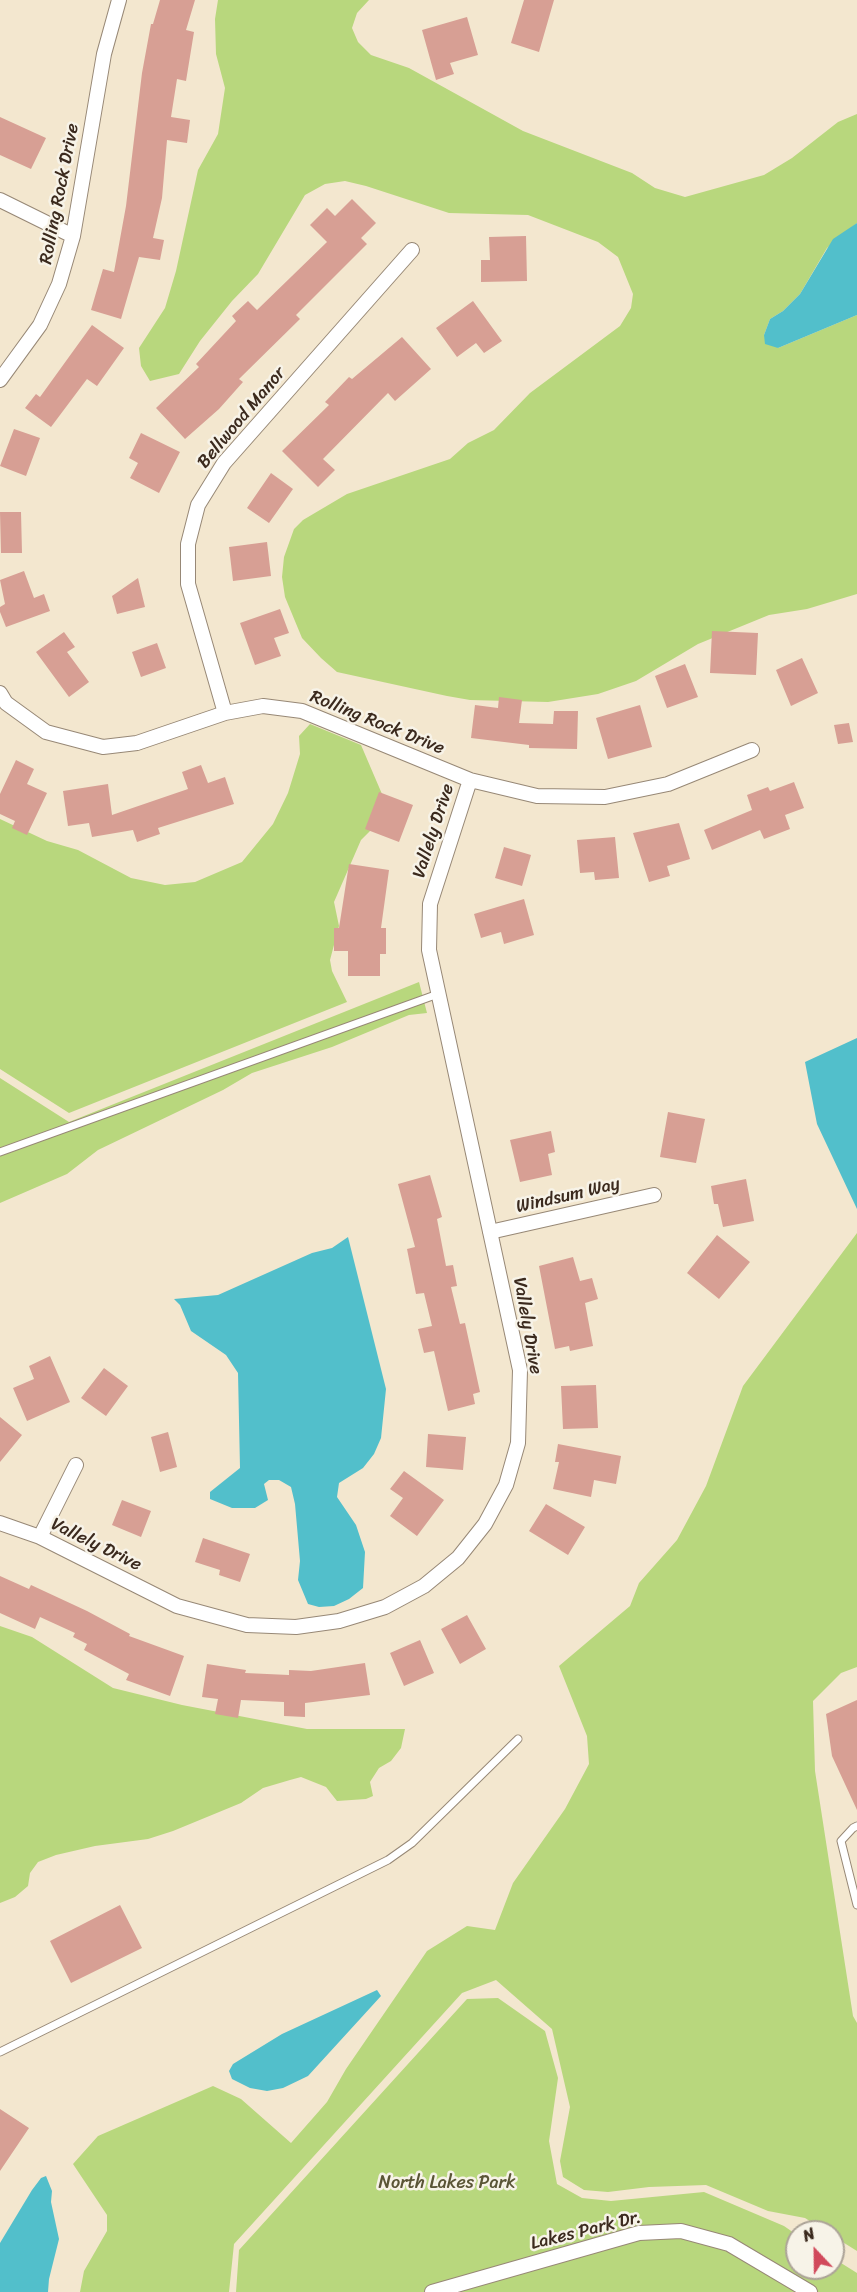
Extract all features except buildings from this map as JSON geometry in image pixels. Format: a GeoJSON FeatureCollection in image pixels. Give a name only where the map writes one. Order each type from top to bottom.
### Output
{"type":"FeatureCollection","features":[{"type":"Feature","properties":{"kind":"street","name":"Rolling Rock Drive"},"geometry":{"type":"LineString","coordinates":[[0,380],[40,325],[59,284],[73,236],[104,54],[119,0]]}},
{"type":"Feature","properties":{"kind":"street"},"geometry":{"type":"LineString","coordinates":[[0,200],[73,236]]}},
{"type":"Feature","properties":{"kind":"street","name":"Bellwood Manor"},"geometry":{"type":"LineString","coordinates":[[225,713],[188,584],[188,544],[198,505],[224,463],[412,249]]}},
{"type":"Feature","properties":{"kind":"street","name":"Rolling Rock Drive"},"geometry":{"type":"LineString","coordinates":[[0,693],[6,703],[46,732],[103,747],[137,743],[225,713],[264,706],[303,711],[470,780],[537,796],[606,797],[668,784],[752,750]]}},
{"type":"Feature","properties":{"kind":"street","name":"Vallely Drive"},"geometry":{"type":"LineString","coordinates":[[0,1523],[40,1537],[177,1606],[247,1625],[296,1627],[339,1621],[385,1607],[424,1586],[458,1558],[485,1524],[506,1485],[518,1443],[520,1370],[429,950],[430,904],[470,780]]}},
{"type":"Feature","properties":{"kind":"street","name":"Windsum Way"},"geometry":{"type":"LineString","coordinates":[[490,1232],[654,1195]]}},
{"type":"Feature","properties":{"kind":"street"},"geometry":{"type":"LineString","coordinates":[[40,1537],[76,1465]]}},
{"type":"Feature","properties":{"kind":"street","name":"Lakes Park Dr."},"geometry":{"type":"LineString","coordinates":[[432,2292],[639,2233],[681,2230],[729,2244],[810,2292]]}},
{"type":"Feature","properties":{"kind":"lane"},"geometry":{"type":"LineString","coordinates":[[0,1152],[438,994]]}},
{"type":"Feature","properties":{"kind":"lane"},"geometry":{"type":"LineString","coordinates":[[0,2052],[388,1860],[412,1843],[518,1739]]}},
{"type":"Feature","properties":{"kind":"lane"},"geometry":{"type":"LineString","coordinates":[[857,1826],[841,1841],[857,1905]]}},
{"type":"Feature","properties":{"kind":"green space"},"geometry":{"type":"Polygon","coordinates":[[[218,0],[369,0],[357,13],[352,28],[358,42],[371,55],[409,68],[523,131],[632,173],[655,188],[685,197],[764,175],[792,158],[838,122],[857,114],[857,223],[827,248],[800,294],[783,311],[770,319],[764,335],[778,348],[857,315],[857,594],[807,609],[769,615],[698,644],[636,681],[598,694],[548,702],[470,700],[447,696],[337,672],[321,658],[302,638],[285,597],[282,577],[284,557],[294,529],[303,520],[347,494],[450,459],[468,443],[494,430],[530,393],[620,326],[631,308],[633,294],[618,257],[598,242],[528,215],[449,213],[345,181],[325,184],[305,195],[258,274],[232,301],[200,341],[179,374],[150,381],[141,366],[139,348],[165,308],[176,271],[198,170],[218,134],[225,88],[216,54],[215,19],[218,0]]]}},
{"type":"Feature","properties":{"kind":"green space"},"geometry":{"type":"Polygon","coordinates":[[[310,724],[361,745],[382,794],[370,831],[361,840],[334,902],[339,926],[330,960],[332,971],[347,1002],[69,1113],[0,1069],[0,819],[47,841],[78,850],[131,878],[165,885],[195,882],[242,862],[273,824],[288,793],[300,754],[299,736],[310,724]]]}},
{"type":"Feature","properties":{"kind":"green space"},"geometry":{"type":"Polygon","coordinates":[[[419,982],[427,1013],[409,1015],[332,1047],[252,1073],[223,1090],[98,1150],[67,1174],[0,1203],[0,1078],[69,1122],[419,982]]]}},
{"type":"Feature","properties":{"kind":"green space"},"geometry":{"type":"Polygon","coordinates":[[[857,1233],[857,1667],[841,1673],[813,1701],[815,1771],[853,2016],[857,2023],[857,2251],[845,2244],[845,2220],[808,2220],[768,2211],[706,2185],[649,2187],[608,2192],[584,2190],[563,2177],[560,2161],[570,2107],[552,2029],[496,1980],[462,1993],[234,2244],[229,2292],[80,2292],[84,2271],[107,2231],[107,2215],[73,2164],[98,2136],[213,2086],[241,2099],[291,2143],[327,2102],[346,2069],[427,1951],[467,1926],[495,1930],[513,1883],[565,1809],[589,1764],[587,1736],[559,1666],[630,1606],[639,1583],[677,1540],[706,1486],[743,1386],[857,1233]]]}},
{"type":"Feature","properties":{"kind":"green space"},"geometry":{"type":"Polygon","coordinates":[[[0,1626],[32,1637],[113,1688],[182,1705],[307,1729],[405,1729],[401,1748],[391,1761],[379,1768],[370,1782],[373,1796],[366,1799],[337,1801],[326,1787],[301,1777],[290,1780],[263,1788],[241,1803],[173,1831],[148,1839],[95,1846],[56,1855],[38,1862],[30,1873],[28,1886],[15,1897],[0,1903],[0,1626]]]}},
{"type":"Feature","properties":{"kind":"green space","name":"North Lakes Park"},"geometry":{"type":"Polygon","coordinates":[[[498,1998],[545,2031],[558,2078],[549,2141],[557,2184],[582,2198],[611,2201],[704,2192],[785,2227],[785,2280],[845,2280],[845,2266],[857,2273],[857,2292],[236,2292],[239,2250],[467,1999],[498,1998]]]}},
{"type":"Feature","properties":{"kind":"water"},"geometry":{"type":"Polygon","coordinates":[[[857,223],[857,315],[778,348],[765,344],[764,335],[770,319],[783,311],[800,294],[833,239],[857,223]]]}},
{"type":"Feature","properties":{"kind":"water"},"geometry":{"type":"Polygon","coordinates":[[[857,1038],[857,1209],[817,1124],[805,1062],[857,1038]]]}},
{"type":"Feature","properties":{"kind":"water"},"geometry":{"type":"Polygon","coordinates":[[[348,1237],[386,1389],[381,1438],[374,1454],[363,1468],[339,1483],[337,1497],[356,1525],[365,1552],[363,1588],[349,1599],[334,1606],[319,1607],[308,1604],[298,1580],[300,1561],[295,1504],[291,1487],[279,1480],[269,1480],[264,1484],[268,1500],[255,1508],[232,1508],[210,1499],[210,1492],[240,1468],[238,1373],[226,1355],[191,1331],[180,1305],[174,1299],[218,1295],[312,1253],[332,1248],[348,1237]]]}},
{"type":"Feature","properties":{"kind":"water"},"geometry":{"type":"Polygon","coordinates":[[[377,1990],[381,1996],[308,2076],[283,2088],[267,2091],[250,2088],[232,2079],[229,2071],[233,2064],[282,2034],[377,1990]]]}},
{"type":"Feature","properties":{"kind":"water"},"geometry":{"type":"Polygon","coordinates":[[[46,2176],[52,2191],[51,2202],[59,2239],[48,2292],[0,2292],[0,2243],[32,2190],[41,2178],[46,2176]]]}}]}
